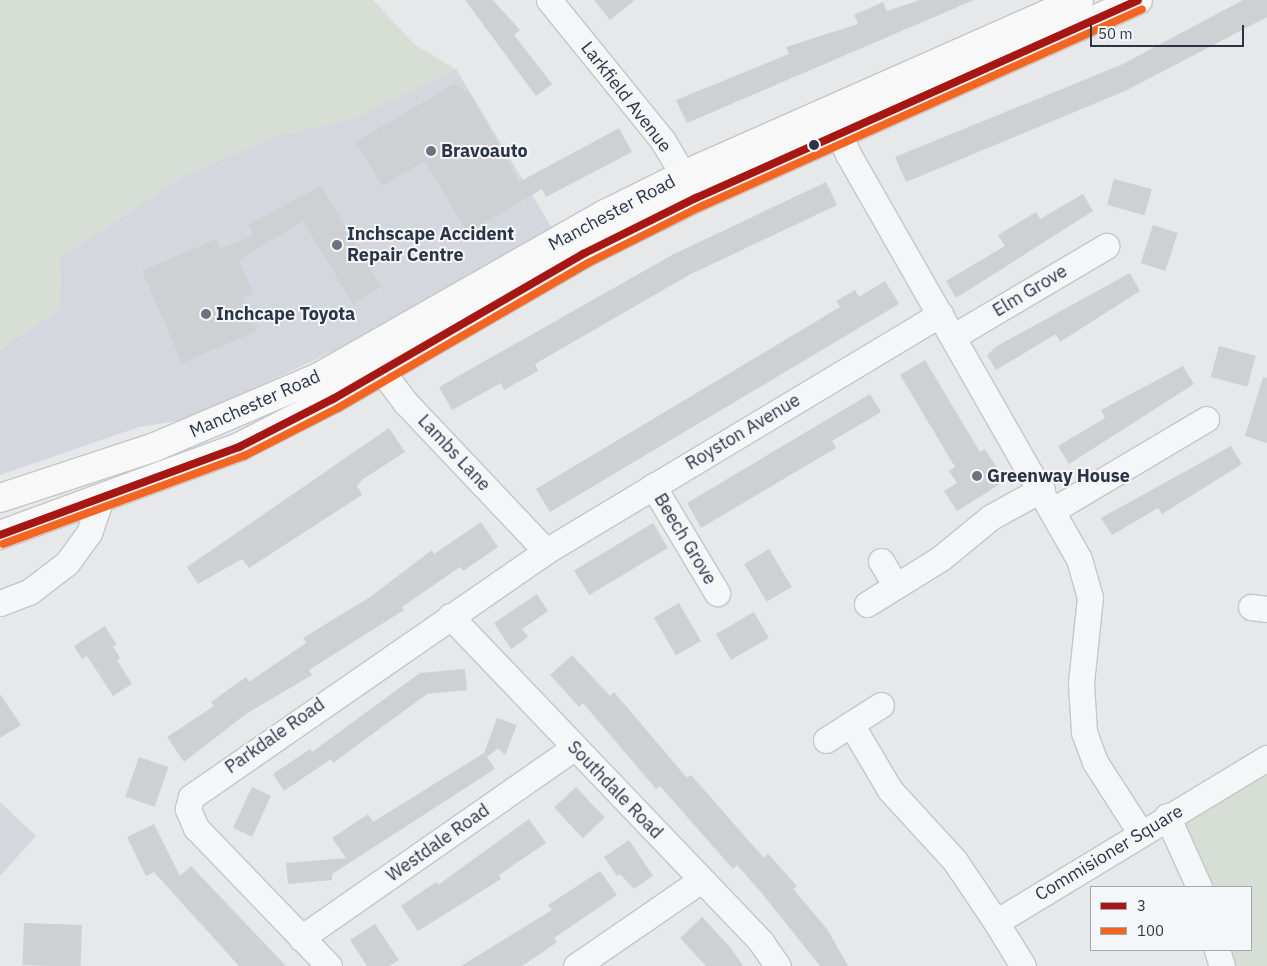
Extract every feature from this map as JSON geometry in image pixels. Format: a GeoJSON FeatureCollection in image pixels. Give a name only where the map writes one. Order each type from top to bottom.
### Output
{"type":"FeatureCollection","features":[{"type":"Feature","properties":{"kind":"main road","name":"Manchester Road"},"geometry":{"type":"LineString","coordinates":[[0,535],[100,501],[239,447],[374,361],[583,254],[690,186],[834,121],[1079,0]]}},
{"type":"Feature","properties":{"kind":"main road","name":"Manchester Road"},"geometry":{"type":"LineString","coordinates":[[834,121],[1138,0]]}},
{"type":"Feature","properties":{"kind":"main road","name":"Manchester Road"},"geometry":{"type":"LineString","coordinates":[[0,498],[154,447],[310,381],[374,361]]}},
{"type":"Feature","properties":{"kind":"street","name":"Larkfield Avenue"},"geometry":{"type":"LineString","coordinates":[[549,0],[657,133],[690,186]]}},
{"type":"Feature","properties":{"kind":"street"},"geometry":{"type":"LineString","coordinates":[[834,121],[940,314],[1048,499],[1079,559],[1090,597],[1081,683],[1084,732],[1100,770],[1140,832]]}},
{"type":"Feature","properties":{"kind":"street","name":"Elm Grove"},"geometry":{"type":"LineString","coordinates":[[954,336],[1106,246]]}},
{"type":"Feature","properties":{"kind":"street","name":"Royston Avenue"},"geometry":{"type":"LineString","coordinates":[[546,551],[940,314]]}},
{"type":"Feature","properties":{"kind":"street","name":"Lambs Lane"},"geometry":{"type":"LineString","coordinates":[[374,361],[405,402],[546,551]]}},
{"type":"Feature","properties":{"kind":"street"},"geometry":{"type":"LineString","coordinates":[[867,604],[941,558],[991,517],[1048,499],[1206,419]]}},
{"type":"Feature","properties":{"kind":"street","name":"Beech Grove"},"geometry":{"type":"LineString","coordinates":[[653,486],[717,593]]}},
{"type":"Feature","properties":{"kind":"street"},"geometry":{"type":"LineString","coordinates":[[6,599],[29,592],[67,563],[89,533],[100,501]]}},
{"type":"Feature","properties":{"kind":"street","name":"Parkdale Road"},"geometry":{"type":"LineString","coordinates":[[329,966],[196,828],[188,809],[191,797],[546,551]]}},
{"type":"Feature","properties":{"kind":"street"},"geometry":{"type":"LineString","coordinates":[[881,561],[896,586]]}},
{"type":"Feature","properties":{"kind":"street","name":"Southdale Road"},"geometry":{"type":"LineString","coordinates":[[450,616],[701,880],[778,966]]}},
{"type":"Feature","properties":{"kind":"street"},"geometry":{"type":"LineString","coordinates":[[826,740],[881,705]]}},
{"type":"Feature","properties":{"kind":"street"},"geometry":{"type":"LineString","coordinates":[[851,724],[890,790],[955,861],[1023,966]]}},
{"type":"Feature","properties":{"kind":"street","name":"Westdale Road"},"geometry":{"type":"LineString","coordinates":[[302,938],[574,747]]}},
{"type":"Feature","properties":{"kind":"street","name":"Commisioner Square"},"geometry":{"type":"LineString","coordinates":[[996,922],[1140,832],[1267,758]]}},
{"type":"Feature","properties":{"kind":"street"},"geometry":{"type":"LineString","coordinates":[[1167,816],[1199,886]]}},
{"type":"Feature","properties":{"kind":"street"},"geometry":{"type":"LineString","coordinates":[[576,966],[701,880]]}},
{"type":"Feature","properties":{"kind":"street"},"geometry":{"type":"LineString","coordinates":[[1217,951],[1222,966]]}},
{"type":"Feature","properties":{"kind":"shaded area"},"geometry":{"type":"Polygon","coordinates":[[[0,0],[373,0],[415,45],[456,69],[351,119],[279,135],[191,172],[60,257],[59,309],[0,349],[0,0]]]}},
{"type":"Feature","properties":{"kind":"shaded area"},"geometry":{"type":"Polygon","coordinates":[[[456,69],[552,228],[355,341],[212,408],[184,420],[139,427],[0,475],[0,349],[59,309],[60,257],[191,172],[279,135],[351,119],[456,69]]]}},
{"type":"Feature","properties":{"kind":"shaded area"},"geometry":{"type":"Polygon","coordinates":[[[1267,769],[1267,966],[1229,966],[1224,951],[1252,951],[1252,886],[1207,886],[1185,821],[1267,769]]]}},
{"type":"Feature","properties":{"kind":"shaded area"},"geometry":{"type":"Polygon","coordinates":[[[0,802],[36,836],[0,876],[0,802]]]}},
{"type":"Feature","properties":{"kind":"building"},"geometry":{"type":"Polygon","coordinates":[[[465,0],[493,0],[520,30],[514,35],[552,84],[536,96],[465,0]]]}},
{"type":"Feature","properties":{"kind":"building"},"geometry":{"type":"Polygon","coordinates":[[[594,0],[635,0],[610,20],[594,0]]]}},
{"type":"Feature","properties":{"kind":"building"},"geometry":{"type":"Polygon","coordinates":[[[920,0],[974,0],[687,123],[676,100],[789,54],[786,47],[858,24],[854,15],[883,2],[887,11],[920,0]]]}},
{"type":"Feature","properties":{"kind":"building"},"geometry":{"type":"Polygon","coordinates":[[[1243,0],[1267,0],[1267,17],[1125,91],[906,182],[895,157],[1123,64],[1243,0]]]}},
{"type":"Feature","properties":{"kind":"building","name":"Bravoauto"},"geometry":{"type":"Polygon","coordinates":[[[454,84],[470,93],[519,182],[619,128],[632,152],[546,197],[542,189],[467,233],[425,161],[382,186],[356,142],[454,84]]]}},
{"type":"Feature","properties":{"kind":"building"},"geometry":{"type":"Polygon","coordinates":[[[1114,179],[1152,189],[1145,215],[1107,205],[1114,179]]]}},
{"type":"Feature","properties":{"kind":"building"},"geometry":{"type":"Polygon","coordinates":[[[826,182],[837,205],[689,275],[535,364],[538,371],[504,390],[501,383],[452,410],[439,387],[672,255],[826,182]]]}},
{"type":"Feature","properties":{"kind":"building","name":"Inchcape Toyota"},"geometry":{"type":"Polygon","coordinates":[[[321,186],[381,287],[353,304],[303,221],[239,260],[254,294],[243,298],[257,331],[182,363],[142,271],[216,239],[220,249],[254,235],[248,225],[321,186]]]}},
{"type":"Feature","properties":{"kind":"building"},"geometry":{"type":"Polygon","coordinates":[[[1083,194],[1093,211],[956,298],[946,281],[1005,246],[998,235],[1036,212],[1040,219],[1083,194]]]}},
{"type":"Feature","properties":{"kind":"building"},"geometry":{"type":"Polygon","coordinates":[[[1153,225],[1178,233],[1165,271],[1141,263],[1153,225]]]}},
{"type":"Feature","properties":{"kind":"building"},"geometry":{"type":"Polygon","coordinates":[[[1130,273],[1140,291],[1060,342],[1056,334],[996,370],[987,355],[997,346],[1130,273]]]}},
{"type":"Feature","properties":{"kind":"building"},"geometry":{"type":"Polygon","coordinates":[[[885,281],[899,304],[550,512],[536,489],[840,307],[836,301],[855,290],[859,297],[885,281]]]}},
{"type":"Feature","properties":{"kind":"building"},"geometry":{"type":"Polygon","coordinates":[[[1219,346],[1256,356],[1247,387],[1211,377],[1219,346]]]}},
{"type":"Feature","properties":{"kind":"building"},"geometry":{"type":"Polygon","coordinates":[[[925,360],[980,452],[985,449],[1005,481],[957,511],[944,491],[957,483],[949,471],[955,467],[900,375],[925,360]]]}},
{"type":"Feature","properties":{"kind":"building"},"geometry":{"type":"Polygon","coordinates":[[[1183,366],[1194,384],[1069,464],[1058,446],[1105,418],[1101,410],[1183,366]]]}},
{"type":"Feature","properties":{"kind":"building"},"geometry":{"type":"Polygon","coordinates":[[[1263,377],[1267,378],[1267,443],[1245,436],[1263,377]]]}},
{"type":"Feature","properties":{"kind":"building"},"geometry":{"type":"Polygon","coordinates":[[[870,394],[881,412],[832,441],[836,448],[701,528],[687,503],[870,394]]]}},
{"type":"Feature","properties":{"kind":"building"},"geometry":{"type":"Polygon","coordinates":[[[389,428],[405,452],[363,479],[357,486],[362,495],[249,568],[242,559],[198,584],[187,567],[389,428]]]}},
{"type":"Feature","properties":{"kind":"building"},"geometry":{"type":"Polygon","coordinates":[[[1231,446],[1242,464],[1162,514],[1158,508],[1112,535],[1101,518],[1231,446]]]}},
{"type":"Feature","properties":{"kind":"building"},"geometry":{"type":"Polygon","coordinates":[[[481,522],[498,547],[463,571],[460,567],[402,607],[404,610],[309,670],[312,675],[246,714],[184,762],[167,737],[214,706],[211,702],[246,677],[249,682],[306,643],[303,638],[370,597],[432,550],[434,554],[481,522]]]}},
{"type":"Feature","properties":{"kind":"building"},"geometry":{"type":"Polygon","coordinates":[[[653,523],[668,548],[589,595],[574,570],[653,523]]]}},
{"type":"Feature","properties":{"kind":"building"},"geometry":{"type":"Polygon","coordinates":[[[769,549],[792,587],[767,602],[744,564],[769,549]]]}},
{"type":"Feature","properties":{"kind":"building"},"geometry":{"type":"Polygon","coordinates":[[[537,594],[548,611],[522,629],[528,637],[511,649],[494,623],[537,594]]]}},
{"type":"Feature","properties":{"kind":"building"},"geometry":{"type":"Polygon","coordinates":[[[679,603],[701,641],[676,656],[654,618],[679,603]]]}},
{"type":"Feature","properties":{"kind":"building"},"geometry":{"type":"Polygon","coordinates":[[[754,612],[769,638],[731,660],[716,634],[754,612]]]}},
{"type":"Feature","properties":{"kind":"building"},"geometry":{"type":"Polygon","coordinates":[[[105,626],[117,645],[113,646],[120,658],[117,660],[132,684],[113,696],[87,656],[82,659],[74,646],[105,626]]]}},
{"type":"Feature","properties":{"kind":"building"},"geometry":{"type":"Polygon","coordinates":[[[572,655],[610,696],[614,692],[687,778],[691,775],[764,858],[768,854],[797,886],[793,889],[827,929],[848,966],[820,966],[737,865],[733,869],[660,786],[656,789],[583,703],[579,707],[550,675],[572,655]]]}},
{"type":"Feature","properties":{"kind":"building"},"geometry":{"type":"Polygon","coordinates":[[[465,669],[467,690],[427,694],[333,763],[331,759],[284,791],[273,774],[310,749],[312,752],[420,673],[465,669]]]}},
{"type":"Feature","properties":{"kind":"building"},"geometry":{"type":"Polygon","coordinates":[[[0,694],[21,725],[0,738],[0,694]]]}},
{"type":"Feature","properties":{"kind":"building"},"geometry":{"type":"Polygon","coordinates":[[[497,718],[517,725],[505,755],[498,748],[487,757],[495,769],[332,874],[332,880],[288,884],[286,863],[346,858],[332,838],[368,814],[373,822],[484,753],[497,718]]]}},
{"type":"Feature","properties":{"kind":"building"},"geometry":{"type":"Polygon","coordinates":[[[139,757],[168,767],[155,807],[125,797],[139,757]]]}},
{"type":"Feature","properties":{"kind":"building"},"geometry":{"type":"Polygon","coordinates":[[[252,787],[271,796],[252,837],[233,828],[252,787]]]}},
{"type":"Feature","properties":{"kind":"building"},"geometry":{"type":"Polygon","coordinates":[[[576,787],[605,818],[583,838],[554,807],[576,787]]]}},
{"type":"Feature","properties":{"kind":"building"},"geometry":{"type":"Polygon","coordinates":[[[529,819],[546,843],[499,875],[501,879],[418,931],[401,906],[436,882],[438,885],[529,819]]]}},
{"type":"Feature","properties":{"kind":"building"},"geometry":{"type":"Polygon","coordinates":[[[154,824],[180,876],[191,866],[286,966],[239,966],[154,872],[146,876],[127,837],[154,824]]]}},
{"type":"Feature","properties":{"kind":"building"},"geometry":{"type":"Polygon","coordinates":[[[629,840],[653,876],[634,889],[620,874],[617,876],[604,857],[629,840]]]}},
{"type":"Feature","properties":{"kind":"building"},"geometry":{"type":"Polygon","coordinates":[[[600,871],[617,895],[554,938],[557,942],[540,954],[522,966],[461,966],[552,910],[548,905],[600,871]]]}},
{"type":"Feature","properties":{"kind":"building"},"geometry":{"type":"Polygon","coordinates":[[[702,917],[731,948],[743,966],[706,966],[680,938],[702,917]]]}},
{"type":"Feature","properties":{"kind":"building"},"geometry":{"type":"Polygon","coordinates":[[[24,923],[82,925],[81,966],[23,965],[24,923]]]}},
{"type":"Feature","properties":{"kind":"building"},"geometry":{"type":"Polygon","coordinates":[[[375,924],[399,960],[389,966],[367,966],[350,940],[375,924]]]}},
{"type":"Feature","properties":{"kind":"transit line","name":"3"},"geometry":{"type":"LineString","coordinates":[[0,535],[239,447],[333,399],[583,254],[696,198],[1138,0]]}},
{"type":"Feature","properties":{"kind":"transit line","name":"100"},"geometry":{"type":"LineString","coordinates":[[3,544],[244,456],[338,408],[588,263],[700,207],[1142,9]]}},
{"type":"Feature","properties":{"kind":"place","name":"Bravoauto"},"geometry":{"type":"Point","coordinates":[431,151]}},
{"type":"Feature","properties":{"kind":"place","name":"Inchscape Accident Repair Centre"},"geometry":{"type":"Point","coordinates":[337,245]}},
{"type":"Feature","properties":{"kind":"place","name":"Inchcape Toyota"},"geometry":{"type":"Point","coordinates":[206,314]}},
{"type":"Feature","properties":{"kind":"place","name":"Greenway House"},"geometry":{"type":"Point","coordinates":[977,476]}}]}
